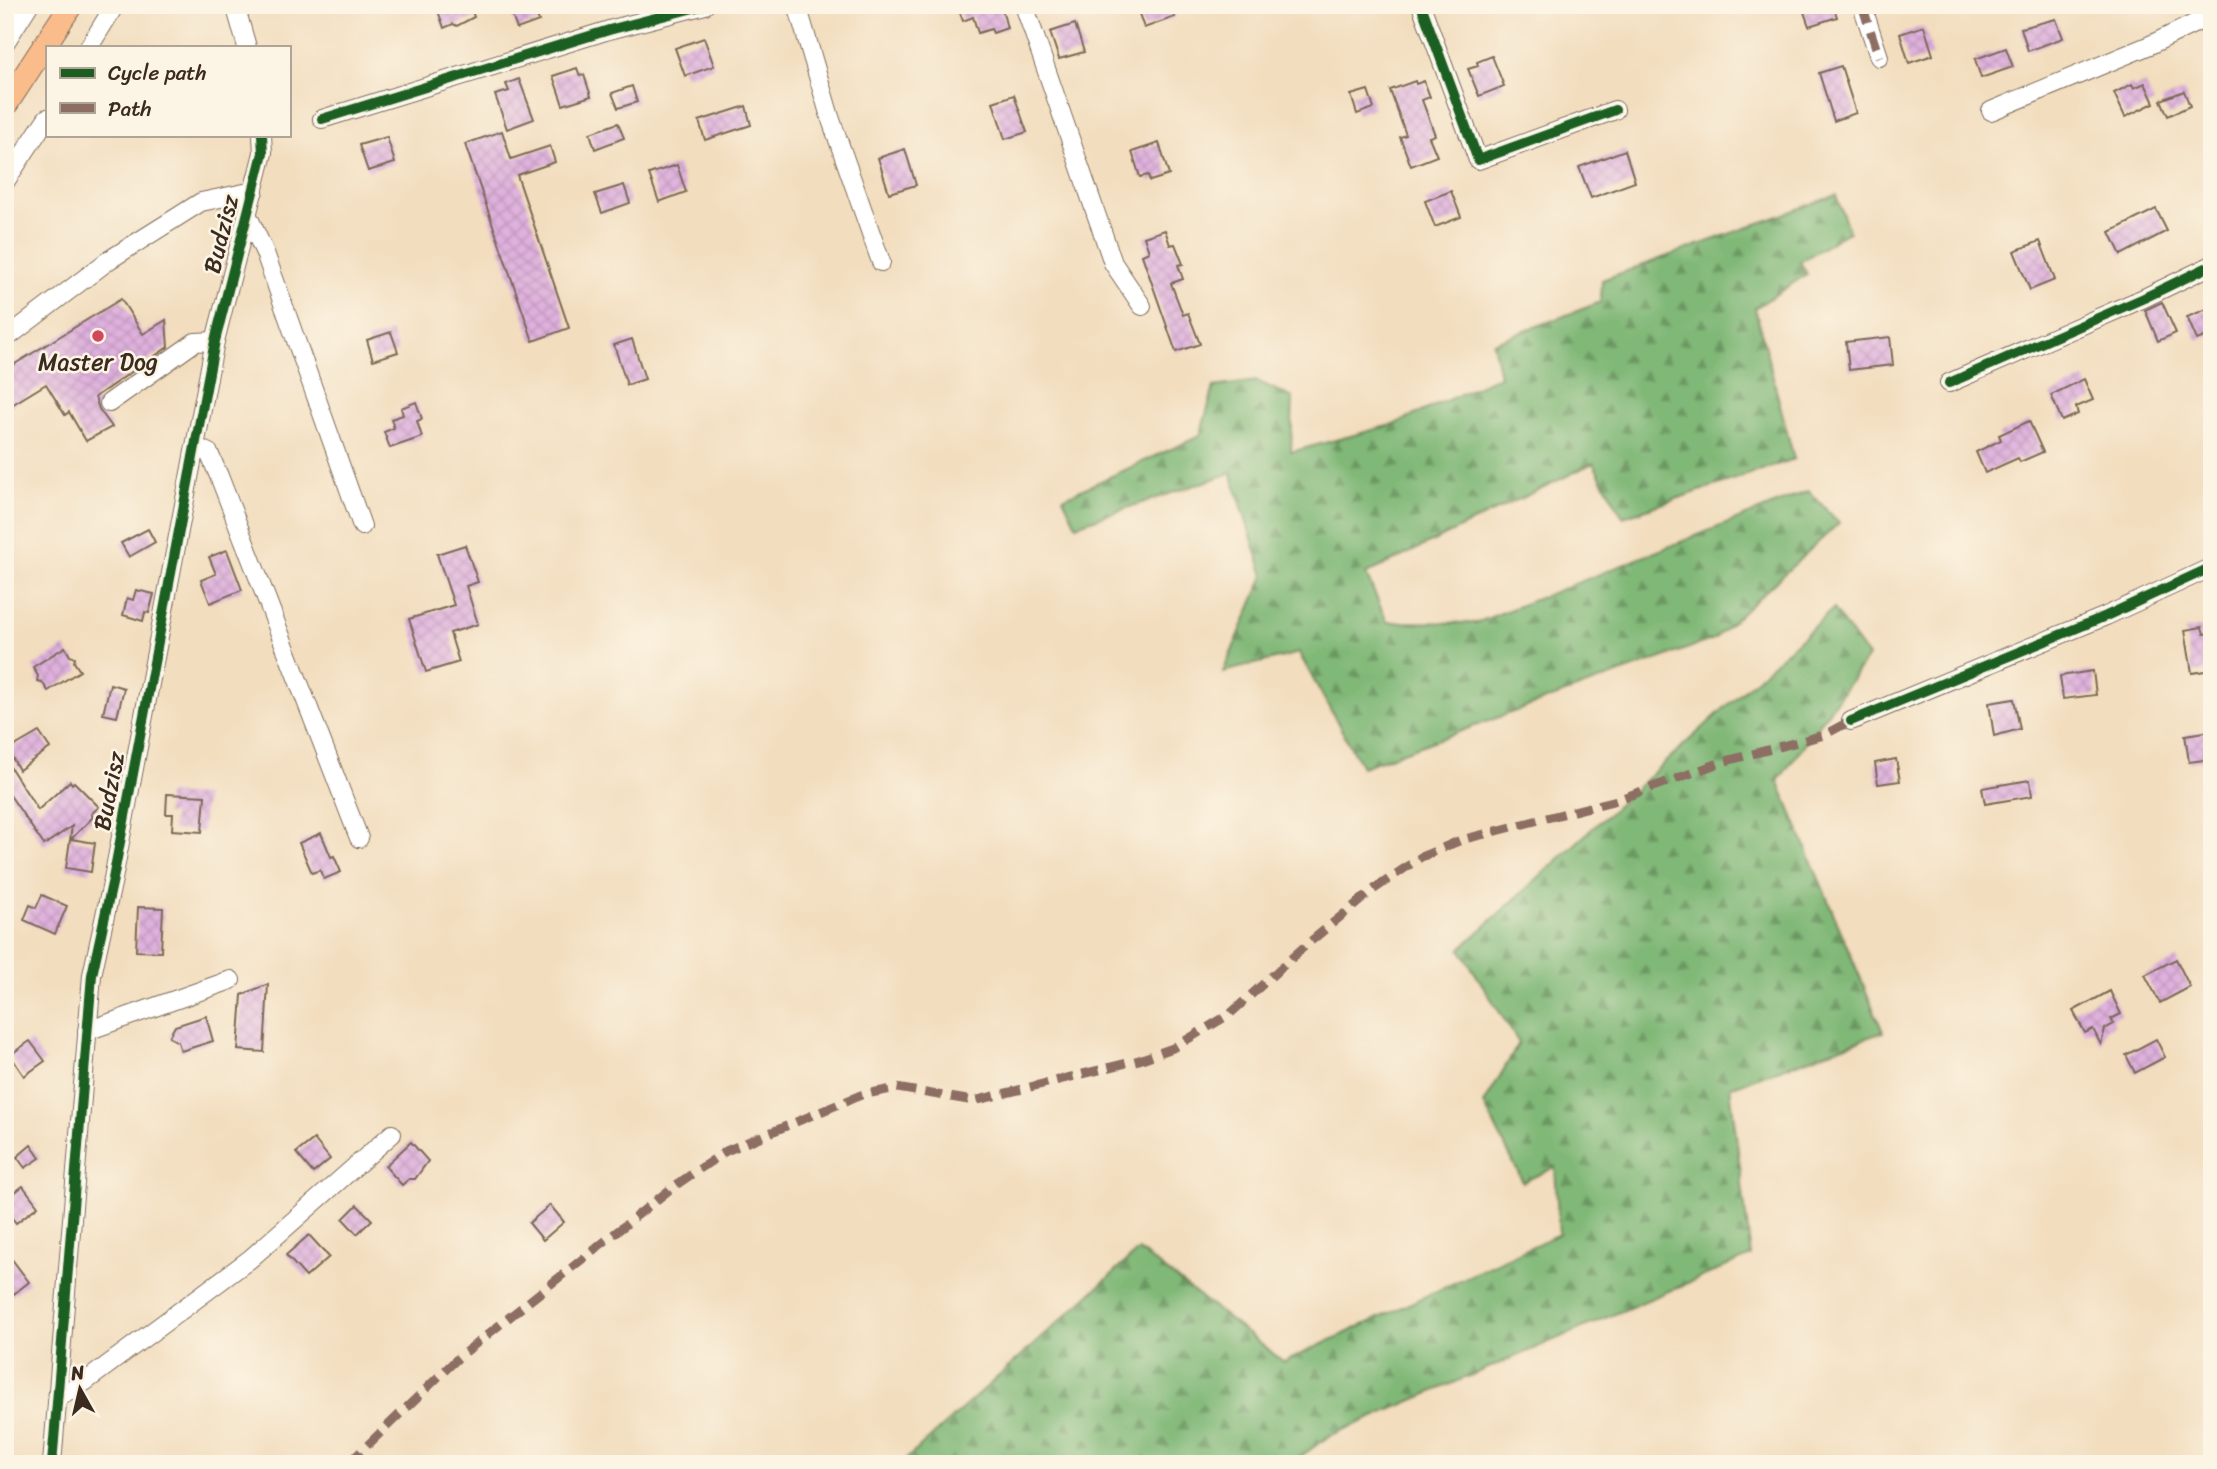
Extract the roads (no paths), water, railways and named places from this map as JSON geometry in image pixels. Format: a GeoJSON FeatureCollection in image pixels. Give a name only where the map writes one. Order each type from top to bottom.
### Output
{"type":"FeatureCollection","features":[{"type":"Feature","properties":{"kind":"main road"},"geometry":{"type":"LineString","coordinates":[[5,106],[71,5]]}},
{"type":"Feature","properties":{"kind":"street"},"geometry":{"type":"LineString","coordinates":[[5,43],[29,5]]}},
{"type":"Feature","properties":{"kind":"street"},"geometry":{"type":"LineString","coordinates":[[90,46],[115,5]]}},
{"type":"Feature","properties":{"kind":"street"},"geometry":{"type":"LineString","coordinates":[[235,5],[247,46]]}},
{"type":"Feature","properties":{"kind":"street"},"geometry":{"type":"LineString","coordinates":[[322,119],[609,30],[705,5]]}},
{"type":"Feature","properties":{"kind":"street"},"geometry":{"type":"LineString","coordinates":[[797,5],[830,117],[881,262]]}},
{"type":"Feature","properties":{"kind":"street"},"geometry":{"type":"LineString","coordinates":[[1024,5],[1112,263],[1142,306]]}},
{"type":"Feature","properties":{"kind":"street"},"geometry":{"type":"LineString","coordinates":[[1421,5],[1478,160],[1615,110]]}},
{"type":"Feature","properties":{"kind":"street"},"geometry":{"type":"LineString","coordinates":[[1861,5],[1879,57]]}},
{"type":"Feature","properties":{"kind":"street"},"geometry":{"type":"LineString","coordinates":[[1991,111],[2150,45],[2212,16]]}},
{"type":"Feature","properties":{"kind":"street"},"geometry":{"type":"LineString","coordinates":[[5,182],[46,120]]}},
{"type":"Feature","properties":{"kind":"street","name":"Budzisz"},"geometry":{"type":"LineString","coordinates":[[51,1464],[92,975],[113,879],[215,341],[254,191],[262,153],[262,136]]}},
{"type":"Feature","properties":{"kind":"street"},"geometry":{"type":"LineString","coordinates":[[5,339],[109,260],[201,202],[254,191]]}},
{"type":"Feature","properties":{"kind":"street"},"geometry":{"type":"LineString","coordinates":[[248,216],[265,253],[362,526]]}},
{"type":"Feature","properties":{"kind":"street"},"geometry":{"type":"LineString","coordinates":[[1949,383],[2212,265]]}},
{"type":"Feature","properties":{"kind":"street"},"geometry":{"type":"LineString","coordinates":[[109,403],[195,342],[215,341]]}},
{"type":"Feature","properties":{"kind":"street"},"geometry":{"type":"LineString","coordinates":[[196,447],[209,453],[219,476],[359,838]]}},
{"type":"Feature","properties":{"kind":"street"},"geometry":{"type":"LineString","coordinates":[[1851,721],[2106,616],[2212,567]]}},
{"type":"Feature","properties":{"kind":"street"},"geometry":{"type":"LineString","coordinates":[[87,1031],[231,980]]}},
{"type":"Feature","properties":{"kind":"street"},"geometry":{"type":"LineString","coordinates":[[58,1398],[86,1381],[250,1259],[392,1134]]}},
{"type":"Feature","properties":{"kind":"place","name":"Master Dog"},"geometry":{"type":"Point","coordinates":[98,336]}}]}
